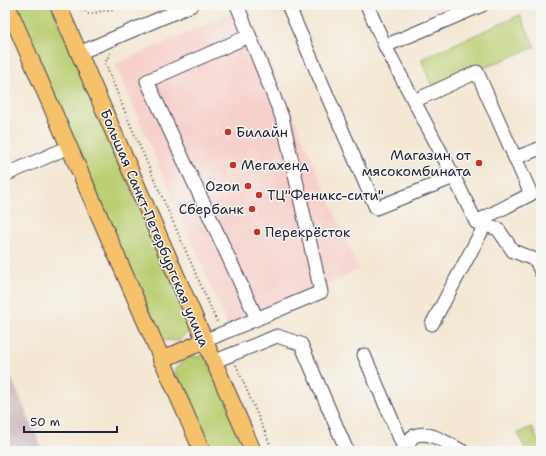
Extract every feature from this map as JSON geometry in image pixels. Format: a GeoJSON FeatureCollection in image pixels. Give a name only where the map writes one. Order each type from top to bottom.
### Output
{"type":"FeatureCollection","features":[{"type":"Feature","properties":{"kind":"main road"},"geometry":{"type":"LineString","coordinates":[[7,5],[202,451]]}},
{"type":"Feature","properties":{"kind":"main road","name":"Большая Санкт-Петербургская улица"},"geometry":{"type":"LineString","coordinates":[[58,5],[253,451]]}},
{"type":"Feature","properties":{"kind":"main road"},"geometry":{"type":"LineString","coordinates":[[161,360],[204,341]]}},
{"type":"Feature","properties":{"kind":"street"},"geometry":{"type":"LineString","coordinates":[[79,53],[192,5]]}},
{"type":"Feature","properties":{"kind":"street"},"geometry":{"type":"LineString","coordinates":[[204,341],[321,292],[282,117],[248,36],[237,5]]}},
{"type":"Feature","properties":{"kind":"street"},"geometry":{"type":"LineString","coordinates":[[288,5],[376,208],[454,177]]}},
{"type":"Feature","properties":{"kind":"street"},"geometry":{"type":"LineString","coordinates":[[367,5],[385,46],[454,177],[481,223],[498,229],[513,250],[539,263]]}},
{"type":"Feature","properties":{"kind":"street"},"geometry":{"type":"LineString","coordinates":[[385,46],[482,5]]}},
{"type":"Feature","properties":{"kind":"street"},"geometry":{"type":"LineString","coordinates":[[248,36],[147,82],[257,319]]}},
{"type":"Feature","properties":{"kind":"street"},"geometry":{"type":"LineString","coordinates":[[414,101],[477,72],[531,194],[481,223],[432,324]]}},
{"type":"Feature","properties":{"kind":"street"},"geometry":{"type":"LineString","coordinates":[[5,175],[68,147]]}},
{"type":"Feature","properties":{"kind":"street"},"geometry":{"type":"LineString","coordinates":[[514,158],[541,148]]}},
{"type":"Feature","properties":{"kind":"street"},"geometry":{"type":"LineString","coordinates":[[213,362],[278,336],[301,344],[347,451]]}},
{"type":"Feature","properties":{"kind":"street"},"geometry":{"type":"LineString","coordinates":[[364,355],[405,450]]}},
{"type":"Feature","properties":{"kind":"street"},"geometry":{"type":"LineString","coordinates":[[405,450],[412,437],[421,433],[428,434],[462,451]]}},
{"type":"Feature","properties":{"kind":"path"},"geometry":{"type":"LineString","coordinates":[[80,5],[82,9],[89,14],[133,5]]}},
{"type":"Feature","properties":{"kind":"path"},"geometry":{"type":"LineString","coordinates":[[111,52],[105,64],[222,333]]}},
{"type":"Feature","properties":{"kind":"path"},"geometry":{"type":"LineString","coordinates":[[231,355],[273,451]]}},
{"type":"Feature","properties":{"kind":"shaded area"},"geometry":{"type":"Polygon","coordinates":[[[93,5],[117,5],[117,6],[96,13],[93,5]]]}},
{"type":"Feature","properties":{"kind":"shaded area"},"geometry":{"type":"Polygon","coordinates":[[[247,7],[359,270],[228,326],[115,64],[247,7]]]}},
{"type":"Feature","properties":{"kind":"shaded area"},"geometry":{"type":"Polygon","coordinates":[[[5,363],[43,451],[5,451],[5,363]]]}},
{"type":"Feature","properties":{"kind":"green space"},"geometry":{"type":"Polygon","coordinates":[[[14,5],[51,5],[192,328],[179,341],[161,340],[14,5]]]}},
{"type":"Feature","properties":{"kind":"green space"},"geometry":{"type":"Polygon","coordinates":[[[520,15],[535,47],[433,89],[421,59],[520,15]]]}},
{"type":"Feature","properties":{"kind":"green space"},"geometry":{"type":"Polygon","coordinates":[[[206,356],[248,451],[211,451],[174,370],[188,357],[206,356]]]}},
{"type":"Feature","properties":{"kind":"green space"},"geometry":{"type":"Polygon","coordinates":[[[532,427],[541,451],[526,451],[518,433],[532,427]]]}},
{"type":"Feature","properties":{"kind":"place","name":"Билайн"},"geometry":{"type":"Point","coordinates":[228,132]}},
{"type":"Feature","properties":{"kind":"place","name":"Магазин от мясокомбината"},"geometry":{"type":"Point","coordinates":[479,163]}},
{"type":"Feature","properties":{"kind":"place","name":"Мегахенд"},"geometry":{"type":"Point","coordinates":[233,165]}},
{"type":"Feature","properties":{"kind":"place","name":"Ozon"},"geometry":{"type":"Point","coordinates":[248,186]}},
{"type":"Feature","properties":{"kind":"place","name":"ТЦ\"Феникс-сити\""},"geometry":{"type":"Point","coordinates":[259,195]}},
{"type":"Feature","properties":{"kind":"place","name":"Сбербанк"},"geometry":{"type":"Point","coordinates":[252,209]}},
{"type":"Feature","properties":{"kind":"place","name":"Перекрёсток"},"geometry":{"type":"Point","coordinates":[257,232]}}]}
